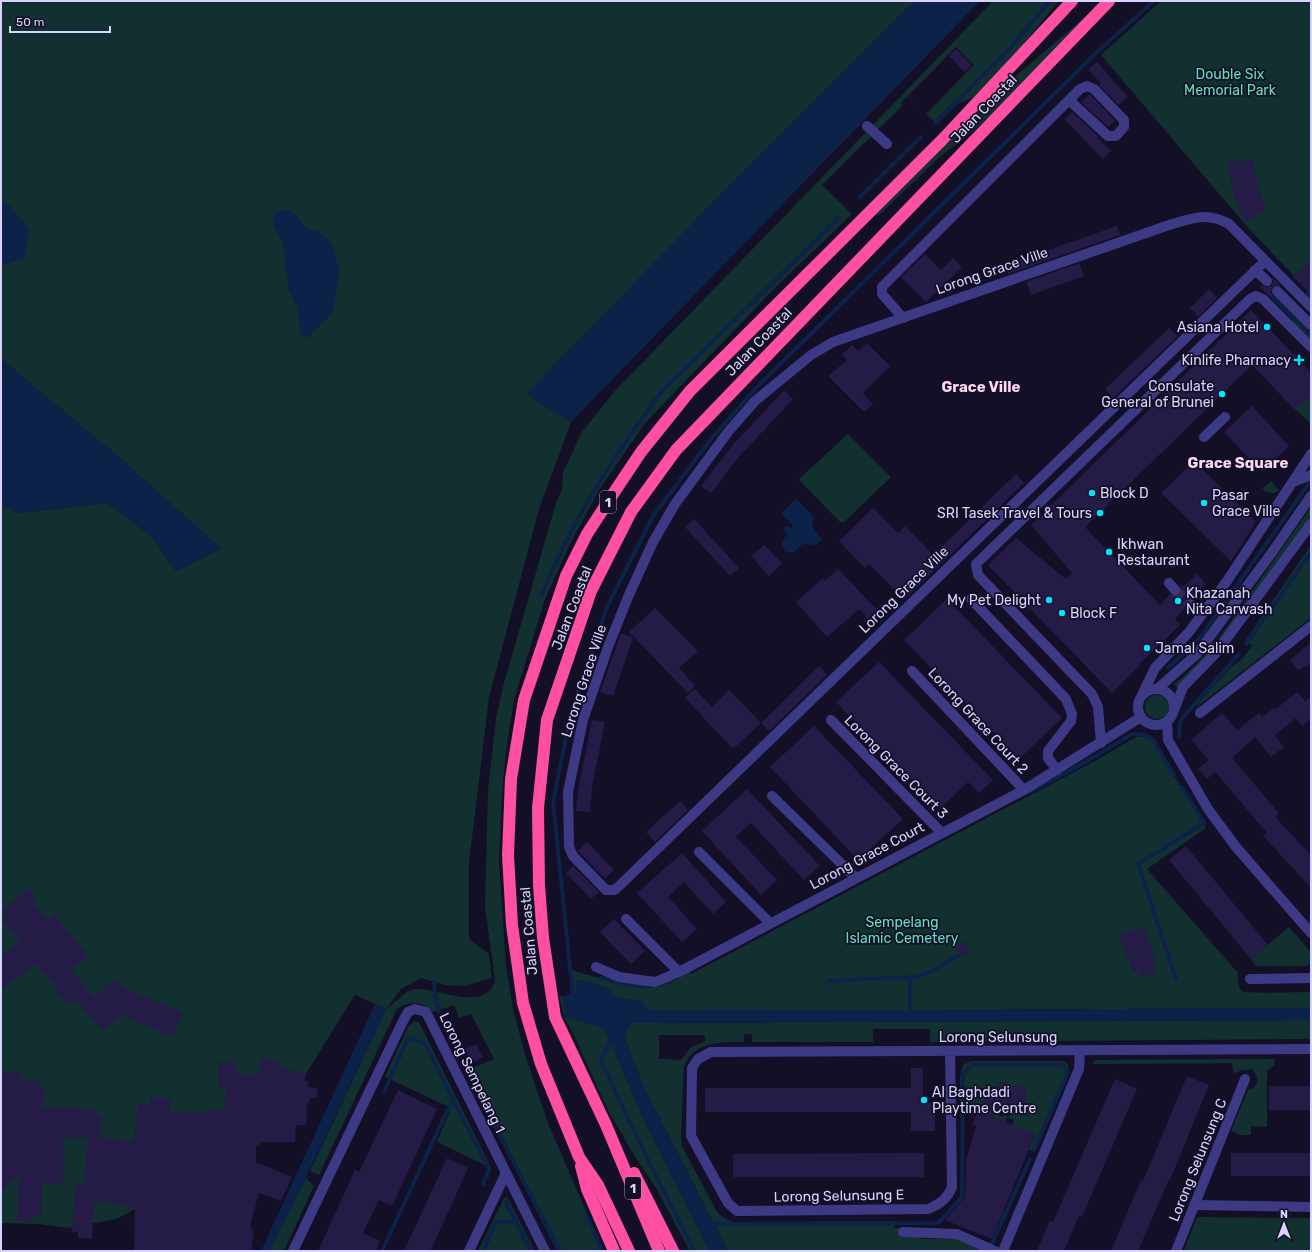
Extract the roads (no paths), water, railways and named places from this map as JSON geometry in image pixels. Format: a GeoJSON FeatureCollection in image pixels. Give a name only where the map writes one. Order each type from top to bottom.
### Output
{"type":"FeatureCollection","features":[{"type":"Feature","properties":{"kind":"highway","name":"Jalan Coastal"},"geometry":{"type":"LineString","coordinates":[[629,1251],[598,1185],[579,1157],[541,1064],[523,1003],[512,925],[508,855],[512,779],[524,700],[566,576],[587,534],[641,452],[690,391],[942,140],[1072,1]]}},
{"type":"Feature","properties":{"kind":"highway","name":"Jalan Coastal"},"geometry":{"type":"LineString","coordinates":[[659,1251],[606,1125],[555,1017],[543,938],[539,885],[538,808],[547,720],[591,591],[631,512],[676,450],[1109,1]]}},
{"type":"Feature","properties":{"kind":"highway"},"geometry":{"type":"LineString","coordinates":[[606,1125],[623,1151],[674,1251]]}},
{"type":"Feature","properties":{"kind":"highway"},"geometry":{"type":"LineString","coordinates":[[579,1157],[586,1189],[614,1251]]}},
{"type":"Feature","properties":{"kind":"street"},"geometry":{"type":"LineString","coordinates":[[903,318],[882,294],[882,287],[884,284],[1069,100],[1083,87],[1091,87],[1124,120],[1124,127],[1116,136],[1108,136],[1069,100]]}},
{"type":"Feature","properties":{"kind":"street"},"geometry":{"type":"LineString","coordinates":[[868,126],[887,144]]}},
{"type":"Feature","properties":{"kind":"street","name":"Lorong Grace Ville"},"geometry":{"type":"LineString","coordinates":[[1198,216],[1218,218],[1228,224],[1265,261],[617,888],[614,890],[606,890],[573,856],[569,847],[568,792],[583,720],[605,654],[652,542],[675,504],[728,432],[755,401],[812,355],[833,342],[1198,216]]}},
{"type":"Feature","properties":{"kind":"street"},"geometry":{"type":"LineString","coordinates":[[1265,261],[1311,307]]}},
{"type":"Feature","properties":{"kind":"street"},"geometry":{"type":"LineString","coordinates":[[1255,270],[1267,281]]}},
{"type":"Feature","properties":{"kind":"street"},"geometry":{"type":"LineString","coordinates":[[1277,291],[1311,325]]}},
{"type":"Feature","properties":{"kind":"street"},"geometry":{"type":"LineString","coordinates":[[1290,304],[1299,295]]}},
{"type":"Feature","properties":{"kind":"street"},"geometry":{"type":"LineString","coordinates":[[1101,743],[1098,707],[1092,694],[978,575],[976,564],[1250,299],[1256,296],[1263,299],[1311,347]]}},
{"type":"Feature","properties":{"kind":"street"},"geometry":{"type":"LineString","coordinates":[[1204,437],[1225,417]]}},
{"type":"Feature","properties":{"kind":"street"},"geometry":{"type":"LineString","coordinates":[[1311,454],[1227,581],[1189,632],[1155,668],[1138,706],[1141,717],[1150,724],[1156,725],[1166,722],[1171,718],[1183,686],[1216,653],[1311,524]]}},
{"type":"Feature","properties":{"kind":"street"},"geometry":{"type":"LineString","coordinates":[[1293,482],[1311,475]]}},
{"type":"Feature","properties":{"kind":"street"},"geometry":{"type":"LineString","coordinates":[[1142,695],[1157,688],[1197,654],[1273,551],[1311,496]]}},
{"type":"Feature","properties":{"kind":"street"},"geometry":{"type":"LineString","coordinates":[[971,599],[1066,699],[1072,714],[1071,721],[1048,751],[1048,758],[1057,770]]}},
{"type":"Feature","properties":{"kind":"street"},"geometry":{"type":"LineString","coordinates":[[1190,604],[1201,615]]}},
{"type":"Feature","properties":{"kind":"street"},"geometry":{"type":"LineString","coordinates":[[1200,713],[1311,626]]}},
{"type":"Feature","properties":{"kind":"street","name":"Lorong Grace Court 2"},"geometry":{"type":"LineString","coordinates":[[912,671],[1024,790]]}},
{"type":"Feature","properties":{"kind":"street"},"geometry":{"type":"LineString","coordinates":[[1157,688],[1163,690],[1172,697],[1175,708]]}},
{"type":"Feature","properties":{"kind":"street","name":"Lorong Grace Court"},"geometry":{"type":"LineString","coordinates":[[596,967],[619,977],[655,982],[679,972],[1024,790],[1141,717]]}},
{"type":"Feature","properties":{"kind":"street","name":"Lorong Grace Court 3"},"geometry":{"type":"LineString","coordinates":[[831,720],[942,833]]}},
{"type":"Feature","properties":{"kind":"street"},"geometry":{"type":"LineString","coordinates":[[1166,722],[1168,740],[1208,809],[1236,847],[1311,933]]}},
{"type":"Feature","properties":{"kind":"street"},"geometry":{"type":"LineString","coordinates":[[772,796],[856,878]]}},
{"type":"Feature","properties":{"kind":"street"},"geometry":{"type":"LineString","coordinates":[[699,852],[770,923]]}},
{"type":"Feature","properties":{"kind":"street"},"geometry":{"type":"LineString","coordinates":[[626,919],[679,972]]}},
{"type":"Feature","properties":{"kind":"street"},"geometry":{"type":"LineString","coordinates":[[1250,979],[1311,978]]}},
{"type":"Feature","properties":{"kind":"street","name":"Lorong Sempelang 1"},"geometry":{"type":"LineString","coordinates":[[293,1251],[403,1021],[408,1012],[415,1009],[426,1012],[545,1251]]}},
{"type":"Feature","properties":{"kind":"street","name":"Lorong Selunsung"},"geometry":{"type":"LineString","coordinates":[[692,1068],[698,1059],[711,1052],[726,1051],[1311,1050]]}},
{"type":"Feature","properties":{"kind":"street","name":"Lorong Selunsung E"},"geometry":{"type":"LineString","coordinates":[[692,1068],[691,1136],[728,1204],[737,1211],[928,1209],[943,1201],[948,1196],[952,1187],[950,1051]]}},
{"type":"Feature","properties":{"kind":"street"},"geometry":{"type":"LineString","coordinates":[[1002,1251],[1079,1069],[1080,1051]]}},
{"type":"Feature","properties":{"kind":"street","name":"Lorong Selunsung C"},"geometry":{"type":"LineString","coordinates":[[1176,1251],[1245,1079]]}},
{"type":"Feature","properties":{"kind":"street"},"geometry":{"type":"LineString","coordinates":[[469,1251],[506,1172]]}},
{"type":"Feature","properties":{"kind":"street"},"geometry":{"type":"LineString","coordinates":[[1194,1205],[1311,1207]]}},
{"type":"Feature","properties":{"kind":"street"},"geometry":{"type":"LineString","coordinates":[[903,1232],[957,1234],[995,1251]]}},
{"type":"Feature","properties":{"kind":"water"},"geometry":{"type":"Polygon","coordinates":[[[915,1],[980,1],[571,422],[526,394],[730,185],[915,1]]]}},
{"type":"Feature","properties":{"kind":"water"},"geometry":{"type":"Polygon","coordinates":[[[1,203],[8,204],[29,229],[24,258],[5,265],[1,261],[1,203]]]}},
{"type":"Feature","properties":{"kind":"water"},"geometry":{"type":"Polygon","coordinates":[[[291,210],[306,228],[319,232],[332,244],[339,270],[333,312],[307,338],[301,335],[297,308],[288,287],[283,242],[272,223],[276,211],[291,210]]]}},
{"type":"Feature","properties":{"kind":"water"},"geometry":{"type":"Polygon","coordinates":[[[1,359],[121,459],[222,549],[176,571],[150,535],[107,503],[18,513],[1,505],[1,359]]]}},
{"type":"Feature","properties":{"kind":"water"},"geometry":{"type":"Polygon","coordinates":[[[796,499],[814,517],[812,527],[822,539],[816,545],[803,544],[792,553],[786,552],[782,547],[782,541],[787,535],[783,528],[787,525],[790,528],[793,526],[781,513],[796,499]]]}},
{"type":"Feature","properties":{"kind":"water"},"geometry":{"type":"Polygon","coordinates":[[[577,980],[593,983],[608,989],[616,997],[640,1001],[647,1010],[1311,1008],[1311,1020],[632,1023],[626,1031],[625,1038],[642,1084],[728,1251],[709,1251],[649,1131],[606,1032],[603,1029],[593,1025],[566,1017],[563,996],[576,992],[577,980]]]}},
{"type":"Feature","properties":{"kind":"water"},"geometry":{"type":"Polygon","coordinates":[[[375,1004],[386,1009],[289,1213],[269,1251],[261,1251],[375,1004]]]}},
{"type":"Feature","properties":{"kind":"waterway"},"geometry":{"type":"LineString","coordinates":[[935,123],[1009,49],[1050,1]]}},
{"type":"Feature","properties":{"kind":"waterway"},"geometry":{"type":"LineString","coordinates":[[573,997],[553,802],[570,717],[607,607],[653,516],[711,439],[759,385],[1097,52],[1154,1]]}},
{"type":"Feature","properties":{"kind":"waterway"},"geometry":{"type":"LineString","coordinates":[[860,197],[921,137]]}},
{"type":"Feature","properties":{"kind":"waterway"},"geometry":{"type":"LineString","coordinates":[[542,595],[566,541],[595,488],[628,438],[663,390],[839,218]]}},
{"type":"Feature","properties":{"kind":"waterway"},"geometry":{"type":"LineString","coordinates":[[1307,294],[1311,298]]}},
{"type":"Feature","properties":{"kind":"waterway"},"geometry":{"type":"LineString","coordinates":[[1272,296],[1311,335]]}},
{"type":"Feature","properties":{"kind":"waterway"},"geometry":{"type":"LineString","coordinates":[[1168,668],[1199,639],[1310,482]]}},
{"type":"Feature","properties":{"kind":"waterway"},"geometry":{"type":"LineString","coordinates":[[1246,644],[1311,553]]}},
{"type":"Feature","properties":{"kind":"waterway"},"geometry":{"type":"LineString","coordinates":[[1179,737],[1180,722],[1185,715],[1239,654]]}},
{"type":"Feature","properties":{"kind":"waterway"},"geometry":{"type":"LineString","coordinates":[[1031,791],[1077,767],[1132,734],[1145,735],[1153,740],[1174,775]]}},
{"type":"Feature","properties":{"kind":"waterway"},"geometry":{"type":"LineString","coordinates":[[1176,979],[1138,864],[1204,823],[1182,787]]}},
{"type":"Feature","properties":{"kind":"waterway"},"geometry":{"type":"LineString","coordinates":[[829,981],[914,977],[930,972],[959,955]]}},
{"type":"Feature","properties":{"kind":"waterway"},"geometry":{"type":"LineString","coordinates":[[601,978],[636,986],[654,986],[671,981]]}},
{"type":"Feature","properties":{"kind":"waterway"},"geometry":{"type":"LineString","coordinates":[[910,978],[910,1015]]}},
{"type":"Feature","properties":{"kind":"waterway"},"geometry":{"type":"LineString","coordinates":[[434,982],[435,995],[439,1011]]}},
{"type":"Feature","properties":{"kind":"waterway"},"geometry":{"type":"LineString","coordinates":[[444,1022],[455,1045]]}},
{"type":"Feature","properties":{"kind":"waterway"},"geometry":{"type":"LineString","coordinates":[[612,1035],[601,1061],[647,1158],[694,1251]]}},
{"type":"Feature","properties":{"kind":"waterway"},"geometry":{"type":"LineString","coordinates":[[384,1092],[408,1038],[425,1044],[489,1170],[483,1184]]}},
{"type":"Feature","properties":{"kind":"waterway"},"geometry":{"type":"LineString","coordinates":[[463,1064],[560,1251]]}},
{"type":"Feature","properties":{"kind":"waterway"},"geometry":{"type":"LineString","coordinates":[[709,1224],[938,1223],[962,1197],[963,1074],[972,1065],[1063,1065],[1068,1072],[1034,1150]]}},
{"type":"Feature","properties":{"kind":"waterway"},"geometry":{"type":"LineString","coordinates":[[382,1251],[453,1098]]}},
{"type":"Feature","properties":{"kind":"waterway"},"geometry":{"type":"LineString","coordinates":[[992,1244],[1030,1159]]}},
{"type":"Feature","properties":{"kind":"waterway"},"geometry":{"type":"LineString","coordinates":[[506,1202],[531,1251]]}},
{"type":"Feature","properties":{"kind":"waterway"},"geometry":{"type":"LineString","coordinates":[[587,1216],[602,1251]]}},
{"type":"Feature","properties":{"kind":"waterway"},"geometry":{"type":"LineString","coordinates":[[483,1251],[496,1222],[516,1222]]}},
{"type":"Feature","properties":{"kind":"tunnel"},"geometry":{"type":"LineString","coordinates":[[1175,590],[1190,604]]}},
{"type":"Feature","properties":{"kind":"place","name":"Asiana Hotel"},"geometry":{"type":"Point","coordinates":[1267,327]}},
{"type":"Feature","properties":{"kind":"place","name":"Kinlife Pharmacy"},"geometry":{"type":"Point","coordinates":[1299,360]}},
{"type":"Feature","properties":{"kind":"place","name":"Consulate General of Brunei"},"geometry":{"type":"Point","coordinates":[1222,394]}},
{"type":"Feature","properties":{"kind":"place","name":"Block D"},"geometry":{"type":"Point","coordinates":[1092,493]}},
{"type":"Feature","properties":{"kind":"place","name":"Pasar Grace Ville"},"geometry":{"type":"Point","coordinates":[1204,503]}},
{"type":"Feature","properties":{"kind":"place","name":"SRI Tasek Travel & Tours"},"geometry":{"type":"Point","coordinates":[1100,513]}},
{"type":"Feature","properties":{"kind":"place","name":"Ikhwan Restaurant"},"geometry":{"type":"Point","coordinates":[1109,552]}},
{"type":"Feature","properties":{"kind":"place","name":"My Pet Delight"},"geometry":{"type":"Point","coordinates":[1049,600]}},
{"type":"Feature","properties":{"kind":"place","name":"Khazanah Nita Carwash"},"geometry":{"type":"Point","coordinates":[1178,601]}},
{"type":"Feature","properties":{"kind":"place","name":"Block F"},"geometry":{"type":"Point","coordinates":[1062,613]}},
{"type":"Feature","properties":{"kind":"place","name":"Jamal Salim"},"geometry":{"type":"Point","coordinates":[1147,648]}},
{"type":"Feature","properties":{"kind":"place","name":"Al Baghdadi Playtime Centre"},"geometry":{"type":"Point","coordinates":[924,1100]}},
{"type":"Feature","properties":{"kind":"district","name":"Grace Ville"},"geometry":{"type":"Point","coordinates":[981,387]}},
{"type":"Feature","properties":{"kind":"district","name":"Grace Square"},"geometry":{"type":"Point","coordinates":[1238,463]}},
{"type":"Feature","properties":{"kind":"park label","name":"Double Six Memorial Park"},"geometry":{"type":"Point","coordinates":[1230,82]}},
{"type":"Feature","properties":{"kind":"park label","name":"Sempelang Islamic Cemetery"},"geometry":{"type":"Point","coordinates":[902,930]}}]}
